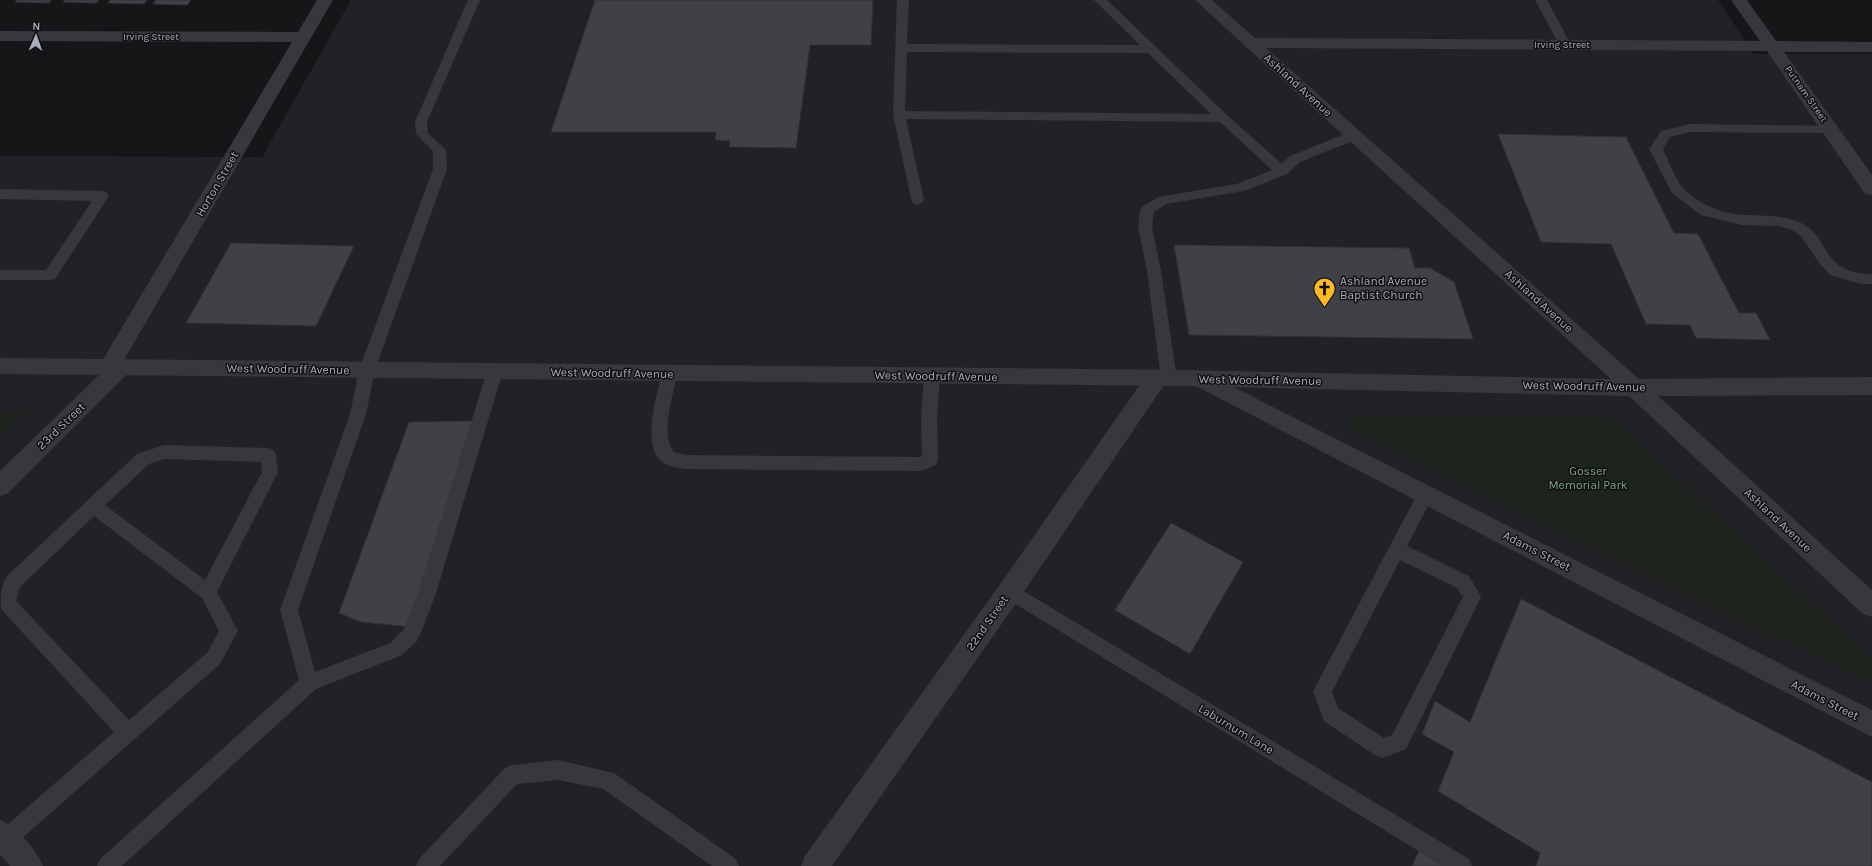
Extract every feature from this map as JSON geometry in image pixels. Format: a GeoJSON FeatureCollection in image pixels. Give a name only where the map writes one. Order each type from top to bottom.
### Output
{"type":"FeatureCollection","features":[{"type":"Feature","properties":{"kind":"street","name":"Horton Street"},"geometry":{"type":"LineString","coordinates":[[115,367],[324,0]]}},
{"type":"Feature","properties":{"kind":"street","name":"Ashland Avenue"},"geometry":{"type":"LineString","coordinates":[[1203,0],[1634,388],[1872,606]]}},
{"type":"Feature","properties":{"kind":"street","name":"Putnam Street"},"geometry":{"type":"LineString","coordinates":[[1739,0],[1872,189]]}},
{"type":"Feature","properties":{"kind":"street","name":"Irving Street"},"geometry":{"type":"LineString","coordinates":[[0,36],[302,37]]}},
{"type":"Feature","properties":{"kind":"street","name":"Irving Street"},"geometry":{"type":"LineString","coordinates":[[1251,43],[1872,47]]}},
{"type":"Feature","properties":{"kind":"street","name":"West Woodruff Avenue"},"geometry":{"type":"LineString","coordinates":[[0,366],[1202,379],[1634,388],[1872,386]]}},
{"type":"Feature","properties":{"kind":"street","name":"23rd Street"},"geometry":{"type":"LineString","coordinates":[[0,486],[115,367]]}},
{"type":"Feature","properties":{"kind":"street","name":"22nd Street"},"geometry":{"type":"LineString","coordinates":[[815,866],[1162,379]]}},
{"type":"Feature","properties":{"kind":"street","name":"Adams Street"},"geometry":{"type":"LineString","coordinates":[[1202,379],[1872,724]]}},
{"type":"Feature","properties":{"kind":"street"},"geometry":{"type":"LineString","coordinates":[[3,837],[29,866]]}},
{"type":"Feature","properties":{"kind":"lane"},"geometry":{"type":"LineString","coordinates":[[309,683],[289,610],[358,414],[367,370],[440,168],[439,150],[422,134],[421,122],[474,0]]}},
{"type":"Feature","properties":{"kind":"lane"},"geometry":{"type":"LineString","coordinates":[[904,0],[899,115],[918,200]]}},
{"type":"Feature","properties":{"kind":"lane"},"geometry":{"type":"LineString","coordinates":[[1100,0],[1282,171]]}},
{"type":"Feature","properties":{"kind":"lane"},"geometry":{"type":"LineString","coordinates":[[1541,0],[1565,45]]}},
{"type":"Feature","properties":{"kind":"lane"},"geometry":{"type":"LineString","coordinates":[[901,48],[1151,49]]}},
{"type":"Feature","properties":{"kind":"lane"},"geometry":{"type":"LineString","coordinates":[[899,115],[1224,118]]}},
{"type":"Feature","properties":{"kind":"lane"},"geometry":{"type":"LineString","coordinates":[[1830,129],[1690,128],[1666,134],[1656,148],[1677,190],[1706,212],[1742,220],[1780,221],[1794,225],[1804,231],[1835,271],[1861,279],[1872,279]]}},
{"type":"Feature","properties":{"kind":"lane"},"geometry":{"type":"LineString","coordinates":[[1162,379],[1154,271],[1145,227],[1147,210],[1163,200],[1239,188],[1282,171],[1295,159],[1354,135]]}},
{"type":"Feature","properties":{"kind":"lane"},"geometry":{"type":"LineString","coordinates":[[0,194],[102,196],[50,275],[0,275]]}},
{"type":"Feature","properties":{"kind":"lane"},"geometry":{"type":"LineString","coordinates":[[107,866],[309,683],[396,649],[411,635],[427,593],[495,371]]}},
{"type":"Feature","properties":{"kind":"lane"},"geometry":{"type":"LineString","coordinates":[[670,373],[661,415],[661,448],[668,457],[686,462],[921,464],[930,460],[929,417],[932,376]]}},
{"type":"Feature","properties":{"kind":"lane"},"geometry":{"type":"LineString","coordinates":[[128,733],[7,603],[12,584],[143,458],[164,452],[268,455],[270,472],[208,592]]}},
{"type":"Feature","properties":{"kind":"lane"},"geometry":{"type":"LineString","coordinates":[[1396,549],[1463,582],[1472,596],[1399,742],[1382,748],[1331,714],[1322,691],[1396,549],[1426,494]]}},
{"type":"Feature","properties":{"kind":"lane"},"geometry":{"type":"LineString","coordinates":[[3,837],[128,733],[214,658],[230,631],[208,592],[93,506]]}},
{"type":"Feature","properties":{"kind":"lane","name":"Laburnum Lane"},"geometry":{"type":"LineString","coordinates":[[1010,591],[1462,866]]}},
{"type":"Feature","properties":{"kind":"lane"},"geometry":{"type":"LineString","coordinates":[[426,866],[512,775],[558,770],[607,780],[729,866]]}},
{"type":"Feature","properties":{"kind":"shaded area"},"geometry":{"type":"Polygon","coordinates":[[[351,0],[1718,0],[1754,54],[1872,54],[1872,866],[0,866],[0,156],[262,157],[351,0]]]}},
{"type":"Feature","properties":{"kind":"green space"},"geometry":{"type":"Polygon","coordinates":[[[0,413],[26,413],[0,438],[0,413]]]}},
{"type":"Feature","properties":{"kind":"green space","name":"Gosser Memorial Park"},"geometry":{"type":"Polygon","coordinates":[[[1358,416],[1611,417],[1872,659],[1872,684],[1359,433],[1351,428],[1347,421],[1358,416]]]}},
{"type":"Feature","properties":{"kind":"building"},"geometry":{"type":"Polygon","coordinates":[[[17,0],[51,0],[49,3],[15,2],[17,0]]]}},
{"type":"Feature","properties":{"kind":"building"},"geometry":{"type":"Polygon","coordinates":[[[65,0],[99,0],[96,3],[63,2],[65,0]]]}},
{"type":"Feature","properties":{"kind":"building"},"geometry":{"type":"Polygon","coordinates":[[[110,0],[147,0],[144,4],[108,3],[110,0]]]}},
{"type":"Feature","properties":{"kind":"building"},"geometry":{"type":"Polygon","coordinates":[[[156,0],[191,0],[187,5],[153,4],[156,0]]]}},
{"type":"Feature","properties":{"kind":"building"},"geometry":{"type":"Polygon","coordinates":[[[595,0],[873,0],[871,45],[810,45],[796,148],[729,147],[730,141],[715,140],[716,132],[551,132],[595,0]]]}},
{"type":"Feature","properties":{"kind":"building"},"geometry":{"type":"Polygon","coordinates":[[[1498,134],[1626,137],[1674,233],[1698,234],[1739,313],[1756,313],[1770,340],[1696,338],[1690,325],[1646,324],[1611,244],[1541,242],[1498,134]]]}},
{"type":"Feature","properties":{"kind":"building"},"geometry":{"type":"Polygon","coordinates":[[[231,243],[354,246],[316,326],[186,323],[231,243]]]}},
{"type":"Feature","properties":{"kind":"building","name":"Ashland Avenue Baptist Church"},"geometry":{"type":"Polygon","coordinates":[[[1174,245],[1409,248],[1415,268],[1430,268],[1454,282],[1473,339],[1189,335],[1174,245]]]}},
{"type":"Feature","properties":{"kind":"building"},"geometry":{"type":"Polygon","coordinates":[[[476,421],[412,627],[361,622],[339,613],[409,422],[476,421]]]}},
{"type":"Feature","properties":{"kind":"building"},"geometry":{"type":"Polygon","coordinates":[[[1171,523],[1243,562],[1190,654],[1115,610],[1171,523]]]}},
{"type":"Feature","properties":{"kind":"building"},"geometry":{"type":"Polygon","coordinates":[[[1521,599],[1872,782],[1872,866],[1536,866],[1540,853],[1438,791],[1454,752],[1422,734],[1435,701],[1470,722],[1521,599]]]}},
{"type":"Feature","properties":{"kind":"building"},"geometry":{"type":"Polygon","coordinates":[[[1419,851],[1444,866],[1412,866],[1419,851]]]}},
{"type":"Feature","properties":{"kind":"place","name":"Ashland Avenue Baptist Church"},"geometry":{"type":"Point","coordinates":[1324,308]}}]}
